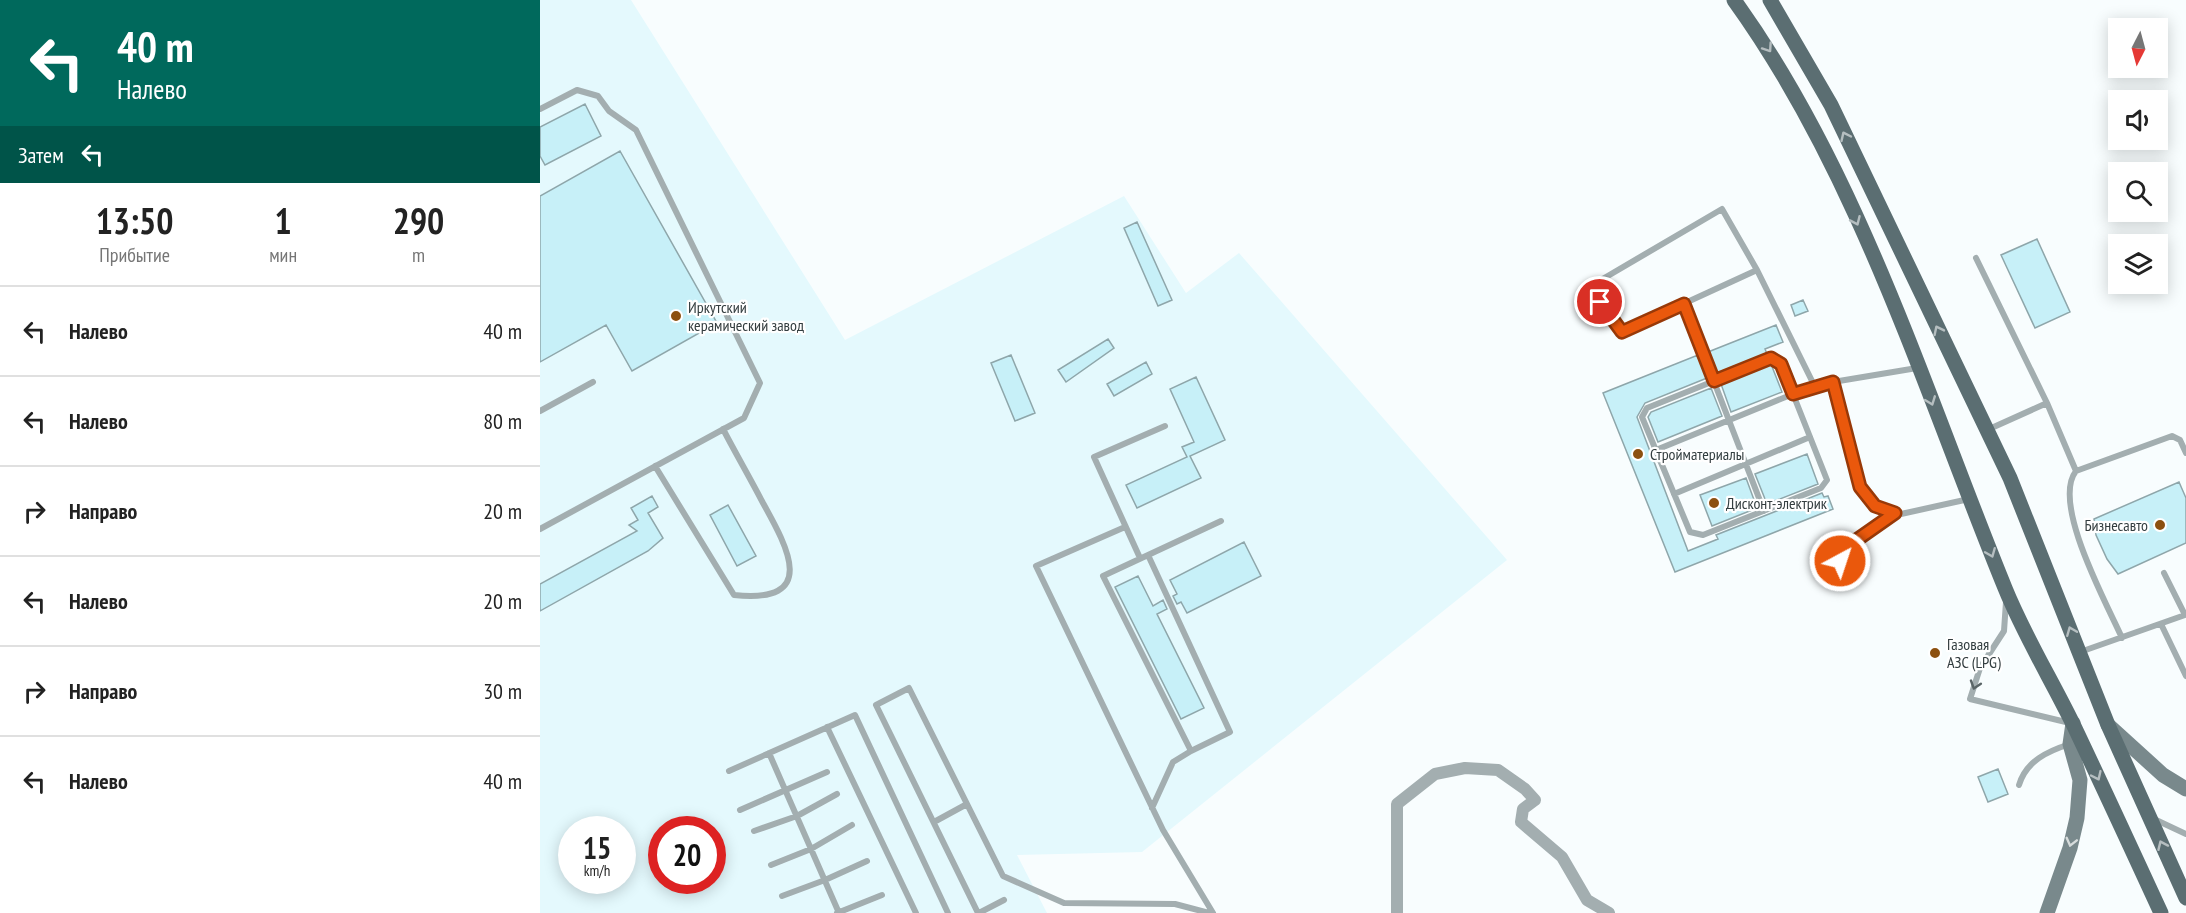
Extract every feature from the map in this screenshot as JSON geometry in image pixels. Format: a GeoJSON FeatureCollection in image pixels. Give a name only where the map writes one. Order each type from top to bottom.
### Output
{"type":"FeatureCollection","features":[{"type":"Feature","properties":{"kind":"main road"},"geometry":{"type":"LineString","coordinates":[[1734,0],[1771,51],[1814,127],[1918,368],[2007,593],[2073,723],[2161,913]]}},
{"type":"Feature","properties":{"kind":"main road"},"geometry":{"type":"LineString","coordinates":[[1770,0],[1831,105],[2010,478],[2108,725],[2186,898]]}},
{"type":"Feature","properties":{"kind":"street"},"geometry":{"type":"LineString","coordinates":[[2048,913],[2070,848],[2077,818],[2080,780],[2070,744],[2073,723]]}},
{"type":"Feature","properties":{"kind":"street"},"geometry":{"type":"LineString","coordinates":[[2108,725],[2163,775],[2186,789]]}},
{"type":"Feature","properties":{"kind":"street"},"geometry":{"type":"LineString","coordinates":[[1397,913],[1397,804],[1435,774],[1465,768],[1498,770],[1525,789],[1535,801],[1523,809],[1521,822],[1562,857],[1587,900],[1609,913]]}},
{"type":"Feature","properties":{"kind":"lane"},"geometry":{"type":"LineString","coordinates":[[540,109],[577,90],[598,96],[609,111],[636,130],[760,382],[744,418],[540,529]]}},
{"type":"Feature","properties":{"kind":"lane"},"geometry":{"type":"LineString","coordinates":[[1757,270],[1622,332],[1589,287],[1722,209],[1757,270],[1815,387]]}},
{"type":"Feature","properties":{"kind":"lane"},"geometry":{"type":"LineString","coordinates":[[1976,258],[2047,403],[2076,471]]}},
{"type":"Feature","properties":{"kind":"lane"},"geometry":{"type":"LineString","coordinates":[[1684,304],[1764,511]]}},
{"type":"Feature","properties":{"kind":"lane"},"geometry":{"type":"LineString","coordinates":[[1771,358],[1781,364],[1827,480],[1821,488],[1703,535],[1690,532],[1642,417],[1647,408],[1714,381],[1771,358]]}},
{"type":"Feature","properties":{"kind":"lane"},"geometry":{"type":"LineString","coordinates":[[1656,450],[1815,387],[1918,368]]}},
{"type":"Feature","properties":{"kind":"lane"},"geometry":{"type":"LineString","coordinates":[[540,411],[593,382]]}},
{"type":"Feature","properties":{"kind":"lane"},"geometry":{"type":"LineString","coordinates":[[1833,382],[1860,487],[1875,506],[1895,513],[1913,513],[1969,499]]}},
{"type":"Feature","properties":{"kind":"lane"},"geometry":{"type":"LineString","coordinates":[[1987,430],[2047,403]]}},
{"type":"Feature","properties":{"kind":"lane"},"geometry":{"type":"LineString","coordinates":[[1140,558],[1094,457],[1165,426]]}},
{"type":"Feature","properties":{"kind":"lane"},"geometry":{"type":"LineString","coordinates":[[655,466],[734,595],[770,595],[783,587],[790,576],[790,558],[780,534],[723,429]]}},
{"type":"Feature","properties":{"kind":"lane"},"geometry":{"type":"LineString","coordinates":[[2122,638],[2073,522],[2069,486],[2076,471],[2172,436],[2180,440],[2186,453]]}},
{"type":"Feature","properties":{"kind":"lane"},"geometry":{"type":"LineString","coordinates":[[1674,494],[1810,437]]}},
{"type":"Feature","properties":{"kind":"lane"},"geometry":{"type":"LineString","coordinates":[[1847,570],[1840,561],[1848,546],[1895,513]]}},
{"type":"Feature","properties":{"kind":"lane"},"geometry":{"type":"LineString","coordinates":[[1191,751],[1103,576],[1221,521]]}},
{"type":"Feature","properties":{"kind":"lane"},"geometry":{"type":"LineString","coordinates":[[1125,527],[1036,567],[1152,808],[1211,913]]}},
{"type":"Feature","properties":{"kind":"lane"},"geometry":{"type":"LineString","coordinates":[[1148,555],[1230,732],[1173,762],[1152,808]]}},
{"type":"Feature","properties":{"kind":"lane"},"geometry":{"type":"LineString","coordinates":[[2079,653],[2186,615],[2164,573]]}},
{"type":"Feature","properties":{"kind":"lane"},"geometry":{"type":"LineString","coordinates":[[2007,593],[2004,631],[1980,668],[1970,699],[2073,723]]}},
{"type":"Feature","properties":{"kind":"lane"},"geometry":{"type":"LineString","coordinates":[[2161,624],[2186,676]]}},
{"type":"Feature","properties":{"kind":"lane"},"geometry":{"type":"LineString","coordinates":[[1004,900],[979,913],[876,705],[909,688],[1003,876],[1064,903],[1175,904],[1211,913]]}},
{"type":"Feature","properties":{"kind":"lane"},"geometry":{"type":"LineString","coordinates":[[729,771],[855,715],[948,913]]}},
{"type":"Feature","properties":{"kind":"lane"},"geometry":{"type":"LineString","coordinates":[[827,727],[916,913]]}},
{"type":"Feature","properties":{"kind":"lane"},"geometry":{"type":"LineString","coordinates":[[2019,785],[2022,776],[2036,760],[2050,751],[2070,744]]}},
{"type":"Feature","properties":{"kind":"lane"},"geometry":{"type":"LineString","coordinates":[[769,753],[838,913],[882,895]]}},
{"type":"Feature","properties":{"kind":"lane"},"geometry":{"type":"LineString","coordinates":[[740,810],[827,772]]}},
{"type":"Feature","properties":{"kind":"lane"},"geometry":{"type":"LineString","coordinates":[[754,831],[796,816],[837,794]]}},
{"type":"Feature","properties":{"kind":"lane"},"geometry":{"type":"LineString","coordinates":[[934,822],[967,804]]}},
{"type":"Feature","properties":{"kind":"lane"},"geometry":{"type":"LineString","coordinates":[[2150,817],[2186,834]]}},
{"type":"Feature","properties":{"kind":"lane"},"geometry":{"type":"LineString","coordinates":[[771,865],[811,849],[852,825]]}},
{"type":"Feature","properties":{"kind":"lane"},"geometry":{"type":"LineString","coordinates":[[782,896],[867,861]]}},
{"type":"Feature","properties":{"kind":"shaded area"},"geometry":{"type":"Polygon","coordinates":[[[540,0],[631,0],[845,340],[1124,196],[1186,293],[1239,253],[1507,560],[1142,852],[1017,855],[1047,913],[540,913],[540,0]]]}},
{"type":"Feature","properties":{"kind":"building"},"geometry":{"type":"Polygon","coordinates":[[[585,104],[601,136],[545,165],[540,156],[540,127],[585,104]]]}},
{"type":"Feature","properties":{"kind":"building"},"geometry":{"type":"Polygon","coordinates":[[[620,151],[717,323],[632,371],[606,325],[540,362],[540,196],[620,151]]]}},
{"type":"Feature","properties":{"kind":"building"},"geometry":{"type":"Polygon","coordinates":[[[1137,222],[1172,300],[1158,306],[1124,228],[1137,222]]]}},
{"type":"Feature","properties":{"kind":"building"},"geometry":{"type":"Polygon","coordinates":[[[2037,239],[2070,312],[2035,328],[2001,255],[2037,239]]]}},
{"type":"Feature","properties":{"kind":"building"},"geometry":{"type":"Polygon","coordinates":[[[1803,300],[1808,311],[1795,316],[1791,305],[1803,300]]]}},
{"type":"Feature","properties":{"kind":"building"},"geometry":{"type":"Polygon","coordinates":[[[1776,325],[1783,342],[1765,349],[1767,354],[1717,374],[1708,352],[1776,325]]]}},
{"type":"Feature","properties":{"kind":"building"},"geometry":{"type":"Polygon","coordinates":[[[1108,339],[1114,348],[1066,382],[1058,370],[1108,339]]]}},
{"type":"Feature","properties":{"kind":"building"},"geometry":{"type":"Polygon","coordinates":[[[1011,355],[1035,413],[1015,421],[991,363],[1011,355]]]}},
{"type":"Feature","properties":{"kind":"building","name":"Стройматериалы"},"geometry":{"type":"Polygon","coordinates":[[[1698,355],[1707,378],[1645,403],[1637,417],[1688,551],[1718,539],[1716,535],[1822,493],[1824,497],[1828,496],[1833,509],[1675,572],[1603,393],[1698,355]]]}},
{"type":"Feature","properties":{"kind":"building"},"geometry":{"type":"Polygon","coordinates":[[[1146,362],[1152,374],[1114,396],[1107,384],[1146,362]]]}},
{"type":"Feature","properties":{"kind":"building"},"geometry":{"type":"Polygon","coordinates":[[[1771,364],[1782,392],[1731,412],[1721,384],[1771,364]]]}},
{"type":"Feature","properties":{"kind":"building"},"geometry":{"type":"Polygon","coordinates":[[[1196,377],[1225,440],[1190,456],[1201,478],[1137,508],[1126,485],[1187,457],[1182,447],[1194,442],[1170,389],[1196,377]]]}},
{"type":"Feature","properties":{"kind":"building"},"geometry":{"type":"Polygon","coordinates":[[[1711,388],[1722,416],[1658,442],[1648,417],[1651,412],[1711,388]]]}},
{"type":"Feature","properties":{"kind":"building"},"geometry":{"type":"Polygon","coordinates":[[[1807,454],[1818,484],[1767,504],[1755,474],[1807,454]]]}},
{"type":"Feature","properties":{"kind":"building"},"geometry":{"type":"Polygon","coordinates":[[[1746,478],[1757,508],[1712,526],[1700,495],[1746,478]]]}},
{"type":"Feature","properties":{"kind":"building"},"geometry":{"type":"Polygon","coordinates":[[[2179,482],[2186,498],[2186,543],[2118,574],[2107,559],[2096,535],[2094,519],[2179,482]]]}},
{"type":"Feature","properties":{"kind":"building"},"geometry":{"type":"Polygon","coordinates":[[[652,496],[658,507],[648,513],[663,538],[648,551],[540,611],[540,584],[637,531],[629,525],[638,520],[631,508],[652,496]]]}},
{"type":"Feature","properties":{"kind":"building"},"geometry":{"type":"Polygon","coordinates":[[[728,505],[756,556],[737,566],[710,515],[728,505]]]}},
{"type":"Feature","properties":{"kind":"building"},"geometry":{"type":"Polygon","coordinates":[[[1244,542],[1261,576],[1187,613],[1181,602],[1177,604],[1173,596],[1177,594],[1170,580],[1244,542]]]}},
{"type":"Feature","properties":{"kind":"building"},"geometry":{"type":"Polygon","coordinates":[[[1138,576],[1153,606],[1163,600],[1167,609],[1157,614],[1204,708],[1181,719],[1115,587],[1138,576]]]}},
{"type":"Feature","properties":{"kind":"building"},"geometry":{"type":"Polygon","coordinates":[[[1998,769],[2008,794],[1988,802],[1978,777],[1998,769]]]}},
{"type":"Feature","properties":{"kind":"place","name":"Иркутский керамический завод"},"geometry":{"type":"Point","coordinates":[676,316]}},
{"type":"Feature","properties":{"kind":"place","name":"Стройматериалы"},"geometry":{"type":"Point","coordinates":[1638,454]}},
{"type":"Feature","properties":{"kind":"place","name":"Дисконт-электрик"},"geometry":{"type":"Point","coordinates":[1714,503]}},
{"type":"Feature","properties":{"kind":"place","name":"Бизнесавто"},"geometry":{"type":"Point","coordinates":[2160,525]}},
{"type":"Feature","properties":{"kind":"place","name":"Газовая АЗС (LPG)"},"geometry":{"type":"Point","coordinates":[1935,653]}},
{"type":"Feature","properties":{"kind":"route"},"geometry":{"type":"LineString","coordinates":[[1600,302],[1622,332],[1684,304],[1714,381],[1771,358],[1781,364],[1793,394],[1833,382],[1860,487],[1875,506],[1895,513],[1848,546],[1840,561]]}}]}
